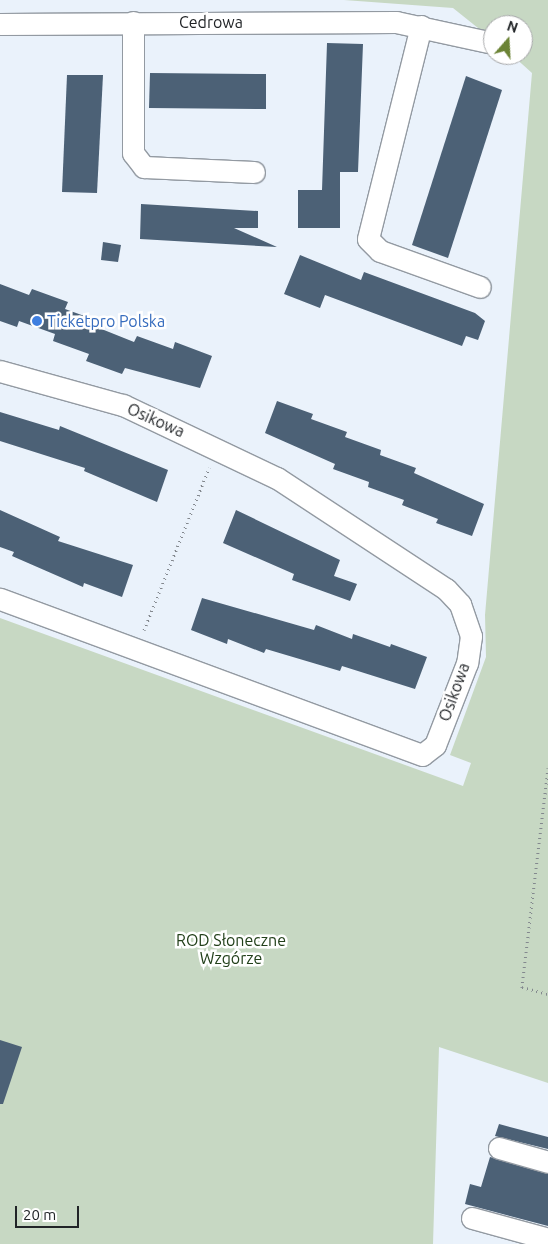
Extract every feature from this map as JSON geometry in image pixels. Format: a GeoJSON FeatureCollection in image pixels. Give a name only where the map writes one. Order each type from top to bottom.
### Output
{"type":"FeatureCollection","features":[{"type":"Feature","properties":{"kind":"street","name":"Cedrowa"},"geometry":{"type":"LineString","coordinates":[[0,24],[366,21],[422,26],[483,41]]}},
{"type":"Feature","properties":{"kind":"street"},"geometry":{"type":"LineString","coordinates":[[133,22],[133,153],[144,167],[254,172]]}},
{"type":"Feature","properties":{"kind":"street"},"geometry":{"type":"LineString","coordinates":[[422,26],[368,239],[380,251],[480,286]]}},
{"type":"Feature","properties":{"kind":"street","name":"Osikowa"},"geometry":{"type":"LineString","coordinates":[[0,371],[123,405],[217,447],[277,478],[446,589],[460,604],[471,636],[467,663],[435,745],[422,755],[0,599]]}},
{"type":"Feature","properties":{"kind":"street"},"geometry":{"type":"LineString","coordinates":[[499,1148],[548,1162]]}},
{"type":"Feature","properties":{"kind":"street"},"geometry":{"type":"LineString","coordinates":[[472,1218],[548,1239]]}},
{"type":"Feature","properties":{"kind":"path"},"geometry":{"type":"LineString","coordinates":[[136,650],[217,447]]}},
{"type":"Feature","properties":{"kind":"path"},"geometry":{"type":"LineString","coordinates":[[548,768],[522,987],[548,994]]}},
{"type":"Feature","properties":{"kind":"green space","name":"ROD Słoneczne Wzgórze"},"geometry":{"type":"Polygon","coordinates":[[[344,0],[548,0],[548,1083],[439,1047],[433,1244],[0,1244],[0,618],[463,786],[471,763],[450,755],[486,657],[485,615],[532,73],[523,65],[533,65],[533,15],[483,15],[483,32],[453,8],[344,0]]]}},
{"type":"Feature","properties":{"kind":"building"},"geometry":{"type":"Polygon","coordinates":[[[327,43],[363,44],[358,172],[340,172],[340,228],[298,228],[298,190],[322,190],[327,43]]]}},
{"type":"Feature","properties":{"kind":"building"},"geometry":{"type":"Polygon","coordinates":[[[150,73],[266,74],[266,109],[149,108],[150,73]]]}},
{"type":"Feature","properties":{"kind":"building"},"geometry":{"type":"Polygon","coordinates":[[[67,75],[103,75],[97,193],[62,192],[67,75]]]}},
{"type":"Feature","properties":{"kind":"building"},"geometry":{"type":"Polygon","coordinates":[[[466,76],[502,90],[448,258],[412,245],[466,76]]]}},
{"type":"Feature","properties":{"kind":"building"},"geometry":{"type":"Polygon","coordinates":[[[141,204],[258,211],[258,228],[234,228],[277,247],[140,239],[141,204]]]}},
{"type":"Feature","properties":{"kind":"building"},"geometry":{"type":"Polygon","coordinates":[[[103,242],[121,245],[118,262],[101,260],[103,242]]]}},
{"type":"Feature","properties":{"kind":"building"},"geometry":{"type":"Polygon","coordinates":[[[300,255],[361,280],[364,272],[475,313],[485,321],[478,340],[466,336],[462,346],[325,295],[320,308],[284,294],[300,255]]]}},
{"type":"Feature","properties":{"kind":"building"},"geometry":{"type":"Polygon","coordinates":[[[0,284],[29,295],[32,289],[68,302],[65,309],[101,322],[99,328],[134,342],[137,336],[173,349],[175,342],[212,356],[200,388],[125,368],[122,374],[86,361],[89,354],[53,341],[55,334],[19,321],[17,327],[0,321],[0,284]]]}},
{"type":"Feature","properties":{"kind":"building"},"geometry":{"type":"Polygon","coordinates":[[[277,401],[313,414],[311,419],[347,432],[345,437],[381,450],[380,455],[416,468],[414,473],[484,504],[472,536],[436,523],[438,519],[402,505],[404,500],[368,487],[369,482],[333,469],[335,464],[265,433],[277,401]]]}},
{"type":"Feature","properties":{"kind":"building"},"geometry":{"type":"Polygon","coordinates":[[[0,412],[59,430],[60,426],[168,470],[157,502],[84,471],[85,468],[0,441],[0,412]]]}},
{"type":"Feature","properties":{"kind":"building"},"geometry":{"type":"Polygon","coordinates":[[[0,510],[60,537],[58,541],[133,565],[122,597],[84,583],[83,587],[12,556],[14,552],[0,547],[0,510]]]}},
{"type":"Feature","properties":{"kind":"building"},"geometry":{"type":"Polygon","coordinates":[[[236,510],[340,560],[334,576],[357,584],[350,601],[292,580],[294,574],[223,543],[236,510]]]}},
{"type":"Feature","properties":{"kind":"building"},"geometry":{"type":"Polygon","coordinates":[[[202,598],[314,630],[316,625],[352,639],[353,634],[390,647],[391,644],[427,657],[415,689],[342,666],[340,671],[266,649],[264,653],[228,639],[227,644],[191,630],[202,598]]]}},
{"type":"Feature","properties":{"kind":"building"},"geometry":{"type":"Polygon","coordinates":[[[0,1040],[22,1047],[3,1104],[0,1104],[0,1040]]]}},
{"type":"Feature","properties":{"kind":"building"},"geometry":{"type":"Polygon","coordinates":[[[499,1124],[548,1137],[548,1149],[495,1136],[499,1124]]]}},
{"type":"Feature","properties":{"kind":"building"},"geometry":{"type":"Polygon","coordinates":[[[490,1157],[548,1174],[548,1226],[465,1204],[470,1184],[481,1187],[490,1157]]]}},
{"type":"Feature","properties":{"kind":"place","name":"Ticketpro Polska"},"geometry":{"type":"Point","coordinates":[37,321]}}]}
